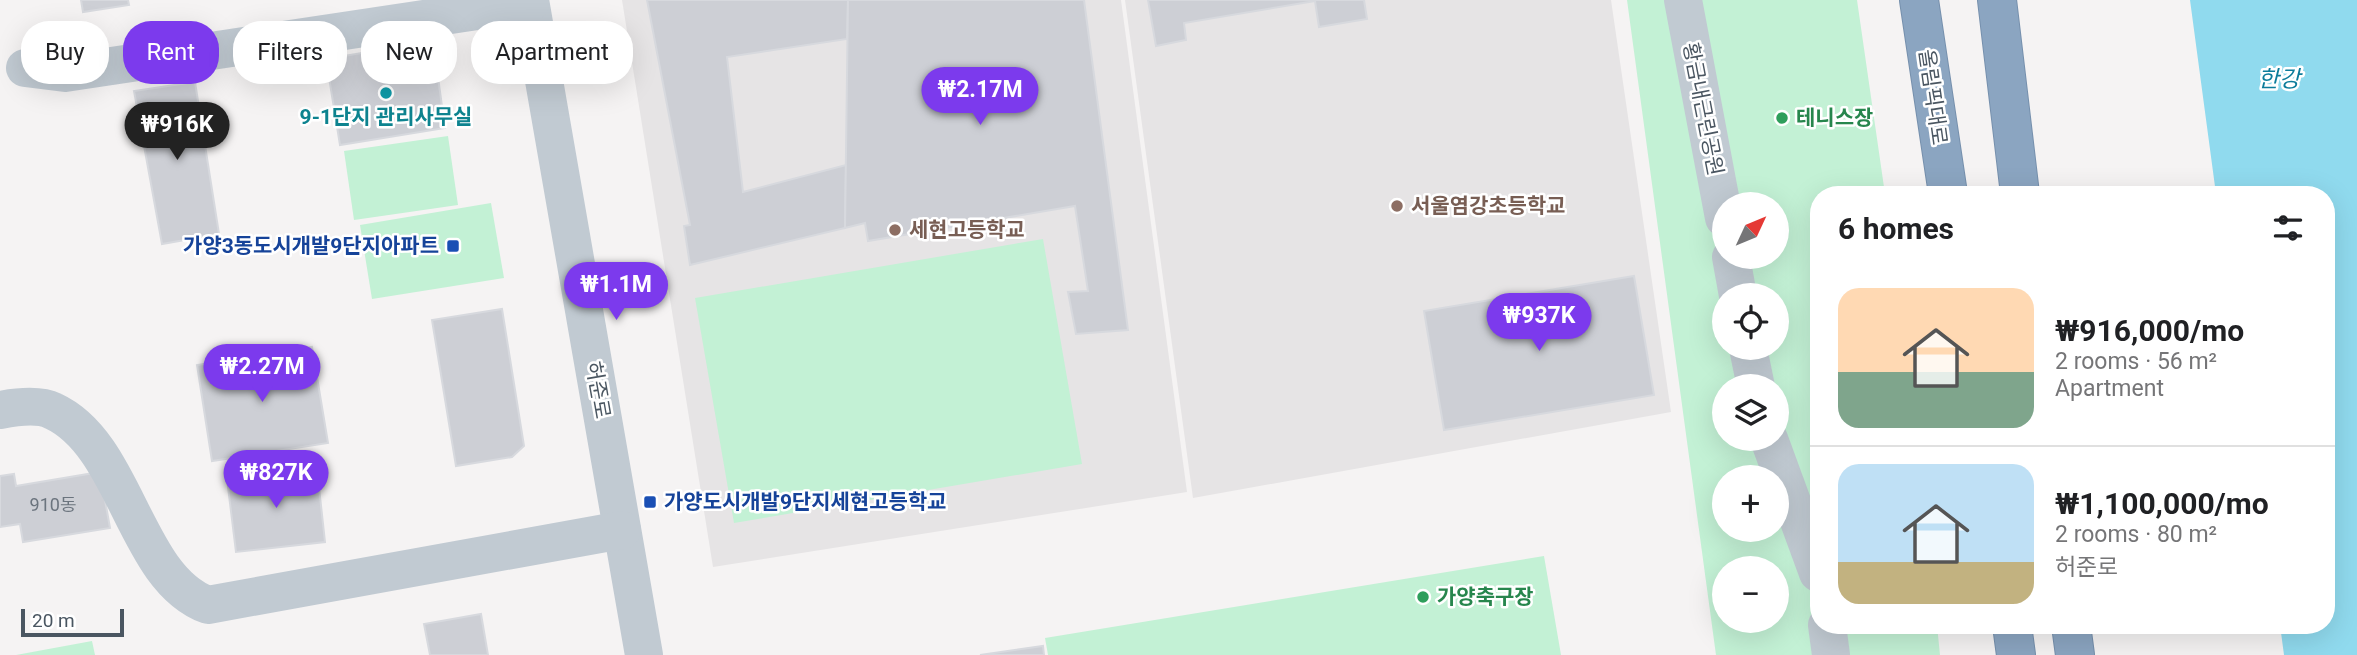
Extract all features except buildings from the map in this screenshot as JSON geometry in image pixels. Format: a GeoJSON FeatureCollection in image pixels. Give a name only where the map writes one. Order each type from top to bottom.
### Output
{"type":"FeatureCollection","features":[{"type":"Feature","properties":{"kind":"highway","name":"올림픽대로"},"geometry":{"type":"LineString","coordinates":[[1919,0],[1947,186]]}},
{"type":"Feature","properties":{"kind":"highway"},"geometry":{"type":"LineString","coordinates":[[1997,0],[2019,186]]}},
{"type":"Feature","properties":{"kind":"highway"},"geometry":{"type":"LineString","coordinates":[[2013,634],[2016,655]]}},
{"type":"Feature","properties":{"kind":"highway"},"geometry":{"type":"LineString","coordinates":[[2072,634],[2075,655]]}},
{"type":"Feature","properties":{"kind":"street","name":"황금내근린공원"},"geometry":{"type":"LineString","coordinates":[[1683,0],[1719,192]]}},
{"type":"Feature","properties":{"kind":"street"},"geometry":{"type":"LineString","coordinates":[[109,66],[530,1]]}},
{"type":"Feature","properties":{"kind":"street","name":"허준로"},"geometry":{"type":"LineString","coordinates":[[530,1],[644,655]]}},
{"type":"Feature","properties":{"kind":"street"},"geometry":{"type":"LineString","coordinates":[[0,410],[19,407],[51,410],[80,428],[99,453],[170,575],[190,598],[208,605],[622,530]]}},
{"type":"Feature","properties":{"kind":"street"},"geometry":{"type":"LineString","coordinates":[[1773,451],[1810,551]]}},
{"type":"Feature","properties":{"kind":"street"},"geometry":{"type":"LineString","coordinates":[[1828,634],[1831,655]]}},
{"type":"Feature","properties":{"kind":"shaded area"},"geometry":{"type":"Polygon","coordinates":[[[622,0],[1121,0],[1187,492],[713,567],[633,69],[633,21],[625,21],[622,0]]]}},
{"type":"Feature","properties":{"kind":"shaded area","name":"서울염강초등학교"},"geometry":{"type":"Polygon","coordinates":[[[1125,0],[1611,0],[1671,412],[1193,498],[1125,0]]]}},
{"type":"Feature","properties":{"kind":"green space"},"geometry":{"type":"Polygon","coordinates":[[[1627,0],[1857,0],[1884,186],[1810,186],[1810,634],[1938,634],[1940,655],[1716,655],[1713,633],[1789,633],[1789,556],[1712,556],[1712,626],[1627,0]]]}},
{"type":"Feature","properties":{"kind":"green space"},"geometry":{"type":"Polygon","coordinates":[[[448,136],[458,205],[354,220],[344,151],[448,136]]]}},
{"type":"Feature","properties":{"kind":"green space"},"geometry":{"type":"Polygon","coordinates":[[[491,203],[504,278],[372,299],[360,225],[491,203]]]}},
{"type":"Feature","properties":{"kind":"green space"},"geometry":{"type":"Polygon","coordinates":[[[1043,239],[1082,464],[734,523],[695,298],[1043,239]]]}},
{"type":"Feature","properties":{"kind":"green space","name":"가양축구장"},"geometry":{"type":"Polygon","coordinates":[[[1544,556],[1561,655],[1048,655],[1045,638],[1544,556]]]}},
{"type":"Feature","properties":{"kind":"green space"},"geometry":{"type":"Polygon","coordinates":[[[92,641],[95,655],[16,655],[92,641]]]}},
{"type":"Feature","properties":{"kind":"water","name":"한강"},"geometry":{"type":"Polygon","coordinates":[[[2190,0],[2357,0],[2357,655],[2284,655],[2281,634],[2335,634],[2335,186],[2215,186],[2190,0]]]}},
{"type":"Feature","properties":{"kind":"place","name":"9-1단지 관리사무실"},"geometry":{"type":"Point","coordinates":[386,93]}},
{"type":"Feature","properties":{"kind":"place","name":"테니스장"},"geometry":{"type":"Point","coordinates":[1782,118]}},
{"type":"Feature","properties":{"kind":"place","name":"서울염강초등학교"},"geometry":{"type":"Point","coordinates":[1397,206]}},
{"type":"Feature","properties":{"kind":"place","name":"세현고등학교"},"geometry":{"type":"Point","coordinates":[895,230]}},
{"type":"Feature","properties":{"kind":"place","name":"가양3동도시개발9단지아파트"},"geometry":{"type":"Point","coordinates":[453,246]}},
{"type":"Feature","properties":{"kind":"place","name":"가양도시개발9단지세현고등학교"},"geometry":{"type":"Point","coordinates":[650,502]}},
{"type":"Feature","properties":{"kind":"place","name":"가양축구장"},"geometry":{"type":"Point","coordinates":[1423,597]}}]}
